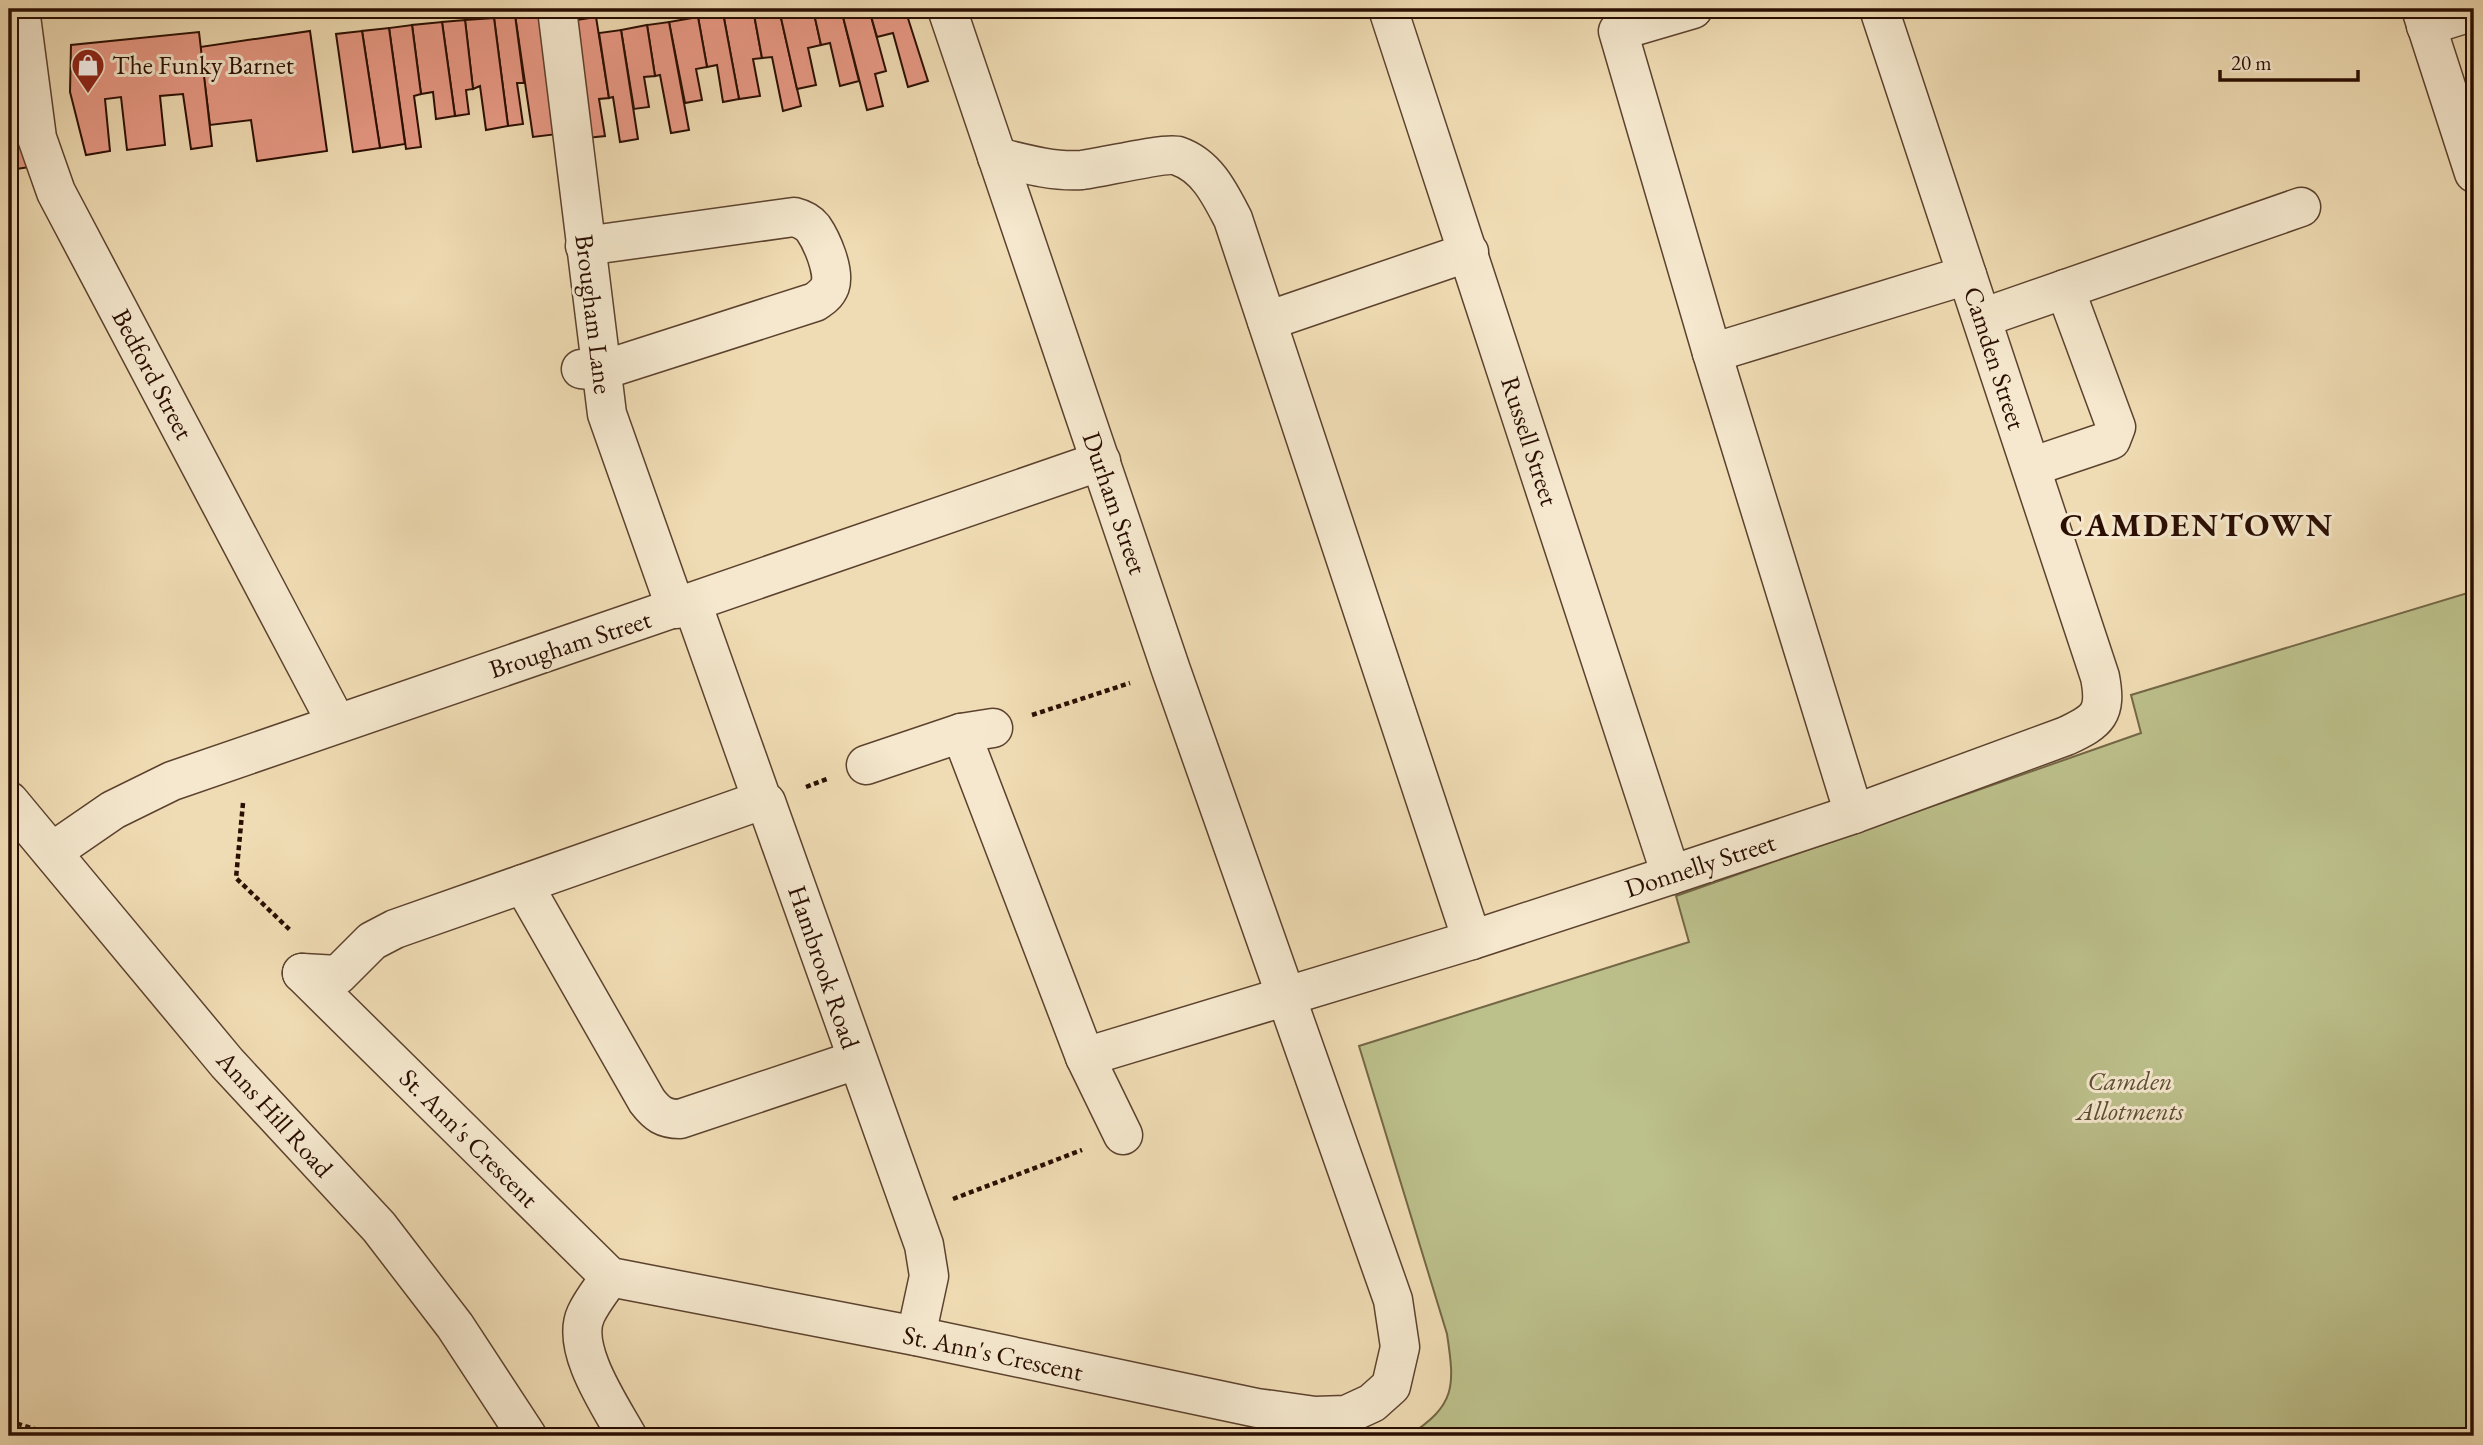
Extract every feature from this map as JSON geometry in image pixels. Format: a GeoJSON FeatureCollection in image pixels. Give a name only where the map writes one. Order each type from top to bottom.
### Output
{"type":"FeatureCollection","features":[{"type":"Feature","properties":{"kind":"street","name":"Bedford Street"},"geometry":{"type":"LineString","coordinates":[[20,9],[37,138],[57,192],[336,722]]}},
{"type":"Feature","properties":{"kind":"street","name":"Brougham Lane"},"geometry":{"type":"LineString","coordinates":[[557,9],[590,370],[684,606]]}},
{"type":"Feature","properties":{"kind":"street","name":"Durham Street"},"geometry":{"type":"LineString","coordinates":[[947,9],[1284,997]]}},
{"type":"Feature","properties":{"kind":"street","name":"Russell Street"},"geometry":{"type":"LineString","coordinates":[[1388,9],[1671,875]]}},
{"type":"Feature","properties":{"kind":"street"},"geometry":{"type":"LineString","coordinates":[[1693,9],[1619,32],[1712,354],[1854,814]]}},
{"type":"Feature","properties":{"kind":"street","name":"Camden Street"},"geometry":{"type":"LineString","coordinates":[[1879,9],[2100,677],[2104,694],[2102,708]]}},
{"type":"Feature","properties":{"kind":"street"},"geometry":{"type":"LineString","coordinates":[[2474,11],[2424,18],[2474,173]]}},
{"type":"Feature","properties":{"kind":"street"},"geometry":{"type":"LineString","coordinates":[[997,157],[1043,167],[1081,170],[1176,155],[1202,170],[1219,190],[1233,219],[1472,940]]}},
{"type":"Feature","properties":{"kind":"street"},"geometry":{"type":"LineString","coordinates":[[1982,318],[2301,207]]}},
{"type":"Feature","properties":{"kind":"street"},"geometry":{"type":"LineString","coordinates":[[577,234],[794,217],[805,220],[813,229],[831,271],[831,284],[826,294],[815,302],[590,370]]}},
{"type":"Feature","properties":{"kind":"street"},"geometry":{"type":"LineString","coordinates":[[1267,321],[1469,252]]}},
{"type":"Feature","properties":{"kind":"street"},"geometry":{"type":"LineString","coordinates":[[1712,354],[1967,275]]}},
{"type":"Feature","properties":{"kind":"street"},"geometry":{"type":"LineString","coordinates":[[2031,467],[2111,440],[2116,427],[2065,289]]}},
{"type":"Feature","properties":{"kind":"street","name":"Brougham Street"},"geometry":{"type":"LineString","coordinates":[[52,852],[113,810],[172,780],[1101,461]]}},
{"type":"Feature","properties":{"kind":"street","name":"Hambrook Road"},"geometry":{"type":"LineString","coordinates":[[684,606],[764,801],[924,1245],[929,1276],[916,1336]]}},
{"type":"Feature","properties":{"kind":"street","name":"Donnelly Street"},"geometry":{"type":"LineString","coordinates":[[1085,1058],[1472,940],[1854,814],[2066,736],[2094,720],[2102,708]]}},
{"type":"Feature","properties":{"kind":"street"},"geometry":{"type":"LineString","coordinates":[[866,765],[977,731],[1085,1058],[1122,1135]]}},
{"type":"Feature","properties":{"kind":"street","name":"Anns Hill Road"},"geometry":{"type":"LineString","coordinates":[[9,801],[227,1063],[379,1227],[455,1326],[527,1436]]}},
{"type":"Feature","properties":{"kind":"street"},"geometry":{"type":"LineString","coordinates":[[320,974],[395,929],[764,801]]}},
{"type":"Feature","properties":{"kind":"street"},"geometry":{"type":"LineString","coordinates":[[523,884],[641,1091],[657,1113],[667,1119],[680,1119],[856,1060]]}},
{"type":"Feature","properties":{"kind":"street","name":"St. Ann's Crescent"},"geometry":{"type":"LineString","coordinates":[[320,974],[610,1277],[916,1336],[1257,1408],[1320,1426],[1372,1403],[1391,1386],[1400,1347],[1393,1300],[1284,997]]}},
{"type":"Feature","properties":{"kind":"street"},"geometry":{"type":"LineString","coordinates":[[610,1277],[584,1316],[582,1342],[593,1373],[626,1436]]}},
{"type":"Feature","properties":{"kind":"path"},"geometry":{"type":"LineString","coordinates":[[977,731],[1171,670]]}},
{"type":"Feature","properties":{"kind":"path"},"geometry":{"type":"LineString","coordinates":[[235,759],[244,793],[236,878],[320,974]]}},
{"type":"Feature","properties":{"kind":"path"},"geometry":{"type":"LineString","coordinates":[[764,801],[866,765]]}},
{"type":"Feature","properties":{"kind":"path"},"geometry":{"type":"LineString","coordinates":[[913,1214],[1122,1135]]}},
{"type":"Feature","properties":{"kind":"path"},"geometry":{"type":"LineString","coordinates":[[9,1421],[57,1436]]}},
{"type":"Feature","properties":{"kind":"green space","name":"Camden Allotments"},"geometry":{"type":"Polygon","coordinates":[[[2474,591],[2474,1436],[1408,1436],[1424,1425],[1444,1404],[1451,1381],[1450,1352],[1447,1334],[1359,1046],[1689,942],[1676,896],[2141,733],[2131,695],[2474,591]]]}},
{"type":"Feature","properties":{"kind":"building"},"geometry":{"type":"Polygon","coordinates":[[[753,9],[762,58],[753,59],[760,96],[739,99],[723,13],[753,9]]]}},
{"type":"Feature","properties":{"kind":"building"},"geometry":{"type":"Polygon","coordinates":[[[753,9],[779,9],[801,106],[783,111],[772,57],[762,58],[753,9]]]}},
{"type":"Feature","properties":{"kind":"building"},"geometry":{"type":"Polygon","coordinates":[[[779,9],[813,9],[821,45],[808,48],[816,85],[797,89],[779,9]]]}},
{"type":"Feature","properties":{"kind":"building"},"geometry":{"type":"Polygon","coordinates":[[[813,9],[841,9],[859,81],[840,86],[830,43],[821,45],[813,9]]]}},
{"type":"Feature","properties":{"kind":"building"},"geometry":{"type":"Polygon","coordinates":[[[841,9],[869,9],[886,71],[875,74],[883,106],[867,110],[841,9]]]}},
{"type":"Feature","properties":{"kind":"building"},"geometry":{"type":"Polygon","coordinates":[[[869,9],[905,9],[928,81],[908,87],[893,33],[877,37],[869,9]]]}},
{"type":"Feature","properties":{"kind":"building"},"geometry":{"type":"Polygon","coordinates":[[[540,12],[558,134],[533,137],[515,15],[540,12]]]}},
{"type":"Feature","properties":{"kind":"building"},"geometry":{"type":"Polygon","coordinates":[[[723,13],[739,99],[723,102],[717,65],[707,67],[698,17],[723,13]]]}},
{"type":"Feature","properties":{"kind":"building"},"geometry":{"type":"Polygon","coordinates":[[[515,15],[524,83],[517,83],[523,124],[508,126],[494,18],[515,15]]]}},
{"type":"Feature","properties":{"kind":"building"},"geometry":{"type":"Polygon","coordinates":[[[596,17],[609,98],[599,99],[605,136],[587,138],[570,21],[596,17]]]}},
{"type":"Feature","properties":{"kind":"building"},"geometry":{"type":"Polygon","coordinates":[[[698,17],[707,67],[696,69],[702,100],[685,103],[669,22],[698,17]]]}},
{"type":"Feature","properties":{"kind":"building"},"geometry":{"type":"Polygon","coordinates":[[[494,18],[508,126],[486,130],[480,86],[473,89],[465,20],[494,18]]]}},
{"type":"Feature","properties":{"kind":"building"},"geometry":{"type":"Polygon","coordinates":[[[465,20],[473,89],[466,90],[469,114],[455,116],[442,22],[465,20]]]}},
{"type":"Feature","properties":{"kind":"building"},"geometry":{"type":"Polygon","coordinates":[[[442,22],[455,116],[436,119],[433,92],[421,94],[412,25],[442,22]]]}},
{"type":"Feature","properties":{"kind":"building"},"geometry":{"type":"Polygon","coordinates":[[[669,22],[689,130],[671,133],[660,75],[655,76],[647,25],[669,22]]]}},
{"type":"Feature","properties":{"kind":"building"},"geometry":{"type":"Polygon","coordinates":[[[412,25],[421,94],[414,96],[421,147],[406,149],[389,28],[412,25]]]}},
{"type":"Feature","properties":{"kind":"building"},"geometry":{"type":"Polygon","coordinates":[[[647,25],[655,76],[644,77],[649,107],[634,109],[621,30],[647,25]]]}},
{"type":"Feature","properties":{"kind":"building"},"geometry":{"type":"Polygon","coordinates":[[[389,28],[405,144],[380,148],[362,31],[389,28]]]}},
{"type":"Feature","properties":{"kind":"building"},"geometry":{"type":"Polygon","coordinates":[[[621,30],[638,139],[620,142],[613,97],[609,98],[599,33],[621,30]]]}},
{"type":"Feature","properties":{"kind":"building"},"geometry":{"type":"Polygon","coordinates":[[[310,31],[327,151],[257,161],[251,120],[210,125],[200,47],[310,31]]]}},
{"type":"Feature","properties":{"kind":"building"},"geometry":{"type":"Polygon","coordinates":[[[362,31],[380,148],[353,152],[336,34],[362,31]]]}},
{"type":"Feature","properties":{"kind":"building"},"geometry":{"type":"Polygon","coordinates":[[[199,32],[212,146],[191,149],[183,94],[160,96],[165,145],[127,150],[121,97],[105,99],[110,151],[86,155],[70,92],[71,45],[199,32]]]}},
{"type":"Feature","properties":{"kind":"building"},"geometry":{"type":"Polygon","coordinates":[[[9,53],[30,167],[9,170],[9,53]]]}},
{"type":"Feature","properties":{"kind":"place","name":"The Funky Barnet"},"geometry":{"type":"Point","coordinates":[88,95]}},
{"type":"Feature","properties":{"kind":"district","name":"CAMDENTOWN"},"geometry":{"type":"Point","coordinates":[2197,524]}}]}
